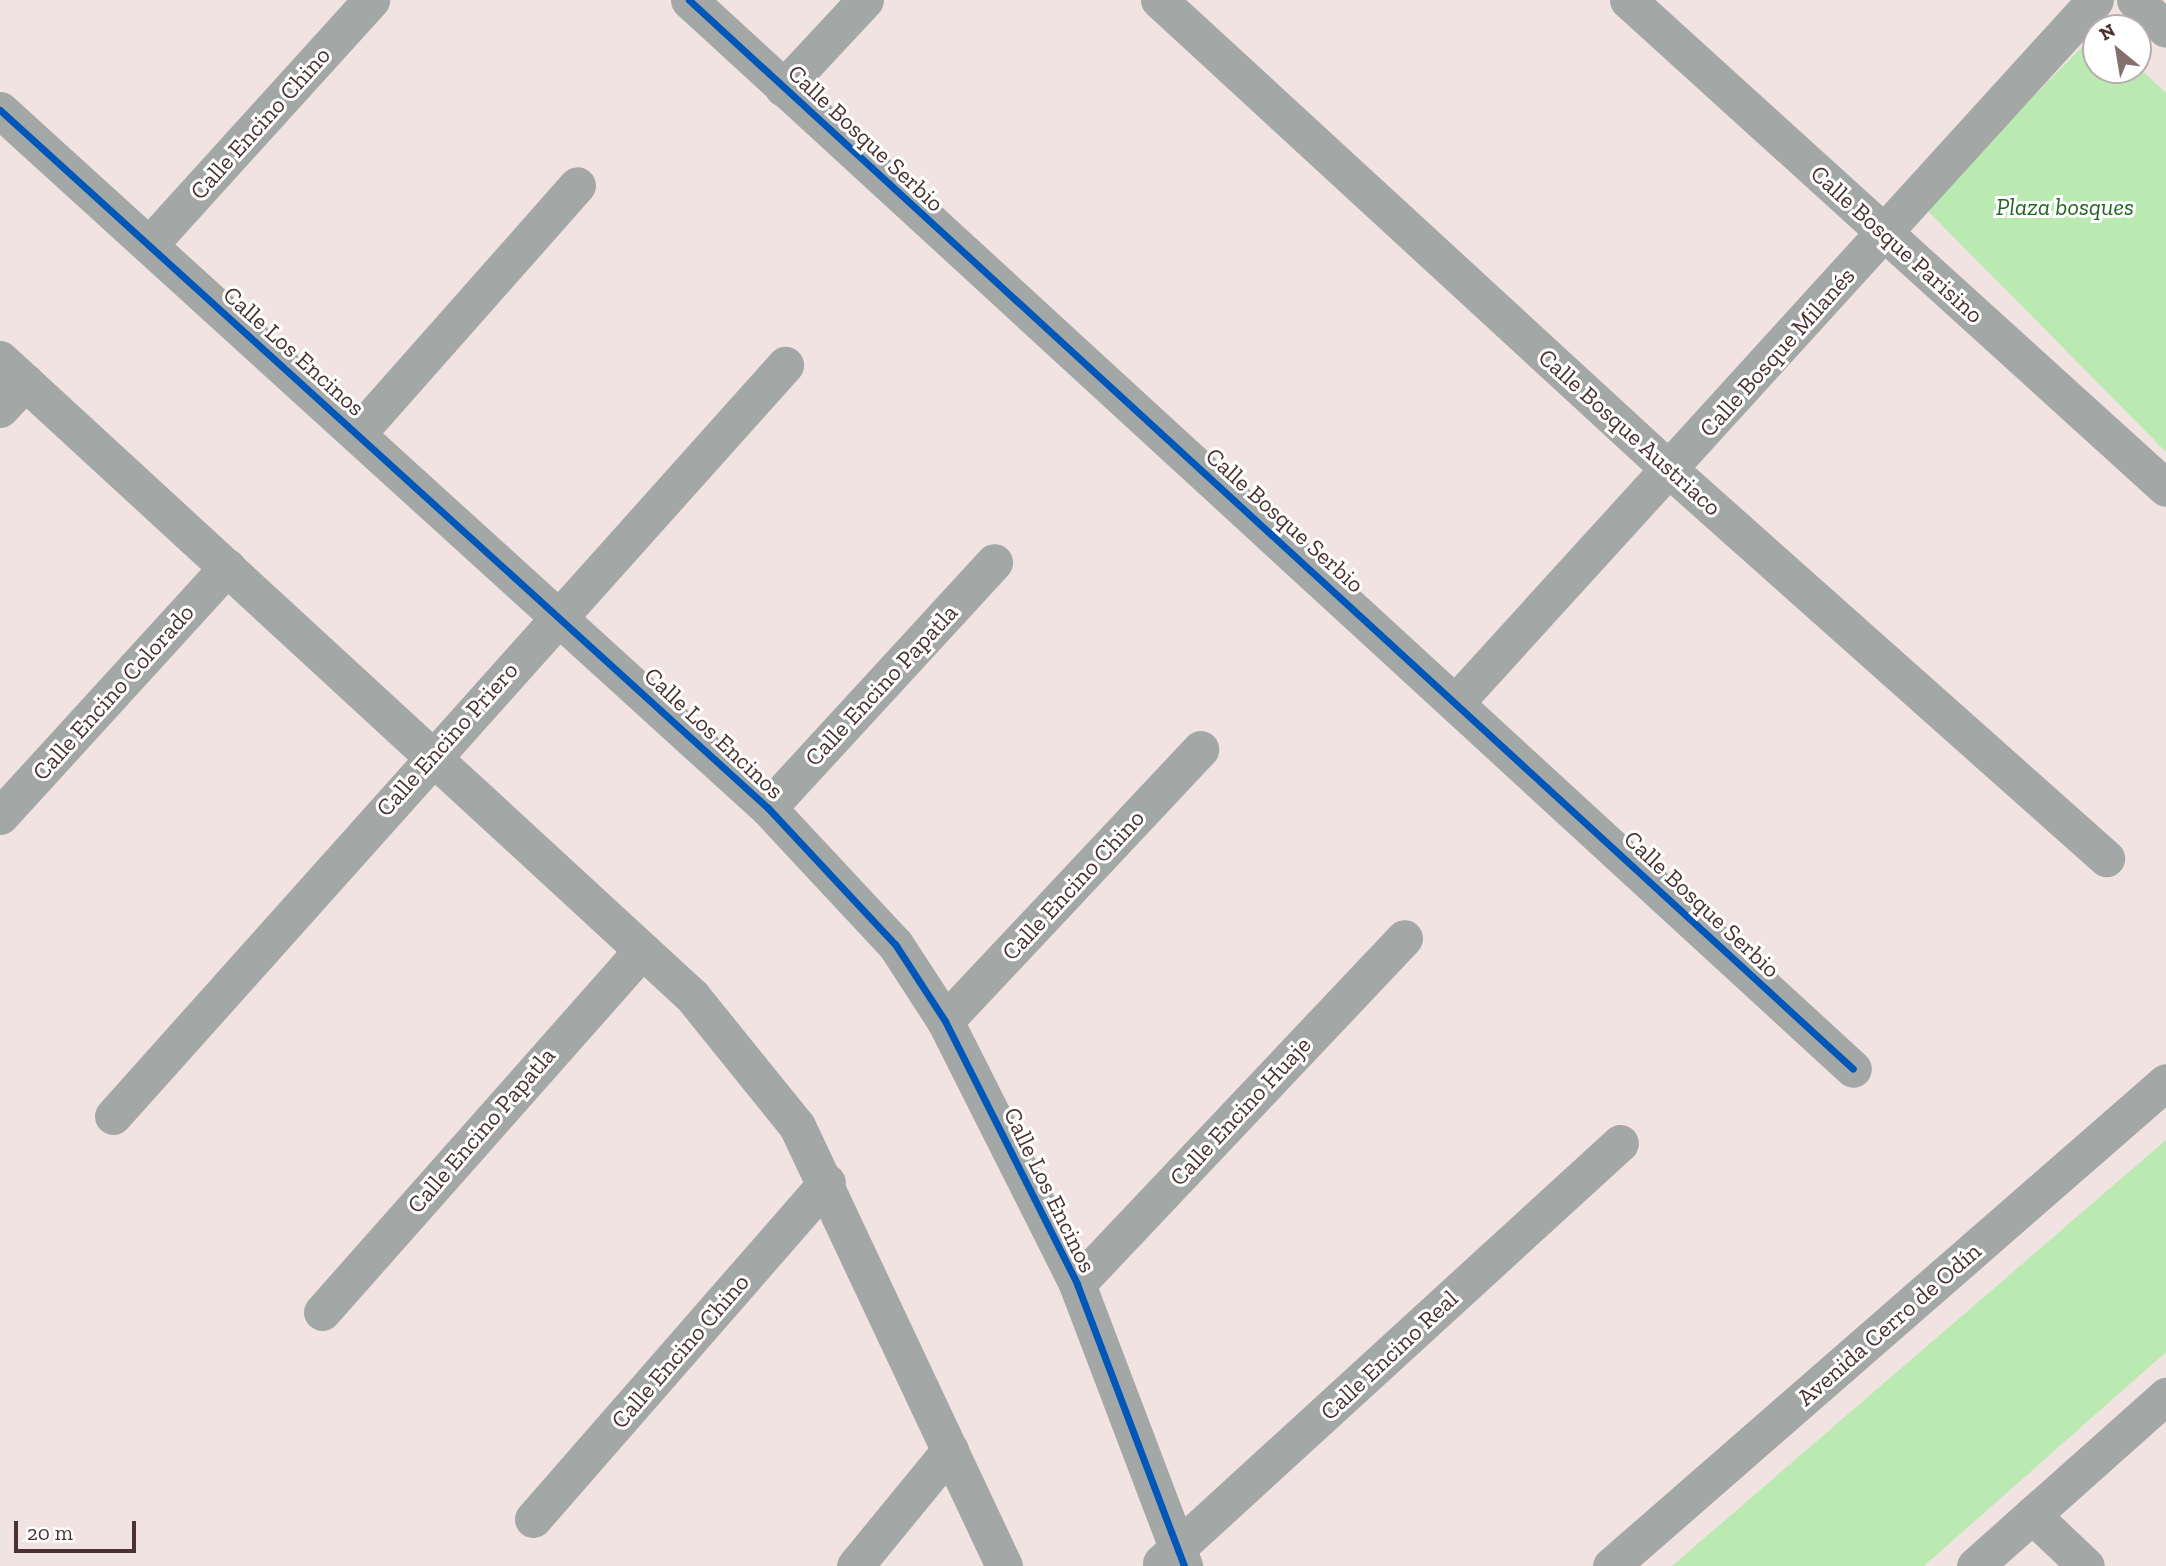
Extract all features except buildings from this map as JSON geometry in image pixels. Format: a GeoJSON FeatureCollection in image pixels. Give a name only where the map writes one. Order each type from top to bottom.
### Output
{"type":"FeatureCollection","features":[{"type":"Feature","properties":{"kind":"street","name":"Calle Encino Chino"},"geometry":{"type":"LineString","coordinates":[[149,245],[371,0]]}},
{"type":"Feature","properties":{"kind":"street","name":"Calle Bosque Serbio"},"geometry":{"type":"LineString","coordinates":[[689,0],[1853,1069]]}},
{"type":"Feature","properties":{"kind":"street"},"geometry":{"type":"LineString","coordinates":[[783,88],[865,0]]}},
{"type":"Feature","properties":{"kind":"street","name":"Calle Bosque Austriaco"},"geometry":{"type":"LineString","coordinates":[[1159,0],[1670,470],[2106,858]]}},
{"type":"Feature","properties":{"kind":"street","name":"Calle Bosque Parisino"},"geometry":{"type":"LineString","coordinates":[[1628,0],[2166,488]]}},
{"type":"Feature","properties":{"kind":"street","name":"Calle Bosque Milanés"},"geometry":{"type":"LineString","coordinates":[[1456,702],[1885,234],[2095,0]]}},
{"type":"Feature","properties":{"kind":"street"},"geometry":{"type":"LineString","coordinates":[[2135,0],[2166,29]]}},
{"type":"Feature","properties":{"kind":"street","name":"Calle Los Encinos"},"geometry":{"type":"LineString","coordinates":[[0,110],[768,808],[895,944],[945,1021],[1077,1284],[1173,1560]]}},
{"type":"Feature","properties":{"kind":"street"},"geometry":{"type":"LineString","coordinates":[[357,434],[577,185]]}},
{"type":"Feature","properties":{"kind":"street","name":"Calle Encino Priero"},"geometry":{"type":"LineString","coordinates":[[113,1116],[557,615],[785,365]]}},
{"type":"Feature","properties":{"kind":"street"},"geometry":{"type":"LineString","coordinates":[[0,409],[12,371],[692,996],[797,1126],[827,1182],[1004,1566]]}},
{"type":"Feature","properties":{"kind":"street","name":"Calle Encino Papatla"},"geometry":{"type":"LineString","coordinates":[[768,808],[994,562]]}},
{"type":"Feature","properties":{"kind":"street","name":"Calle Encino Colorado"},"geometry":{"type":"LineString","coordinates":[[0,816],[227,567]]}},
{"type":"Feature","properties":{"kind":"street","name":"Calle Encino Chino"},"geometry":{"type":"LineString","coordinates":[[945,1021],[1200,749]]}},
{"type":"Feature","properties":{"kind":"street","name":"Calle Encino Huaje"},"geometry":{"type":"LineString","coordinates":[[1077,1284],[1404,938]]}},
{"type":"Feature","properties":{"kind":"street","name":"Calle Encino Papatla"},"geometry":{"type":"LineString","coordinates":[[322,1311],[642,950]]}},
{"type":"Feature","properties":{"kind":"street","name":"Avenida Cerro de Odín"},"geometry":{"type":"LineString","coordinates":[[1611,1566],[2166,1082]]}},
{"type":"Feature","properties":{"kind":"street","name":"Calle Encino Real"},"geometry":{"type":"LineString","coordinates":[[1173,1560],[1620,1143]]}},
{"type":"Feature","properties":{"kind":"street","name":"Calle Encino Chino"},"geometry":{"type":"LineString","coordinates":[[533,1519],[827,1182]]}},
{"type":"Feature","properties":{"kind":"street"},"geometry":{"type":"LineString","coordinates":[[1975,1566],[2166,1396]]}},
{"type":"Feature","properties":{"kind":"street"},"geometry":{"type":"LineString","coordinates":[[855,1566],[950,1450]]}},
{"type":"Feature","properties":{"kind":"street"},"geometry":{"type":"LineString","coordinates":[[2032,1515],[2086,1566]]}},
{"type":"Feature","properties":{"kind":"green space","name":"Plaza bosques"},"geometry":{"type":"Polygon","coordinates":[[[2082,47],[2082,84],[2152,84],[2152,80],[2166,93],[2166,452],[1924,207],[2082,47]]]}},
{"type":"Feature","properties":{"kind":"green space"},"geometry":{"type":"Polygon","coordinates":[[[2166,1140],[2166,1352],[1924,1566],[1672,1566],[2166,1140]]]}},
{"type":"Feature","properties":{"kind":"cycle path"},"geometry":{"type":"LineString","coordinates":[[689,0],[1853,1069]]}},
{"type":"Feature","properties":{"kind":"cycle path"},"geometry":{"type":"LineString","coordinates":[[0,110],[768,808],[895,944],[945,1021],[1077,1284],[1184,1566]]}}]}
